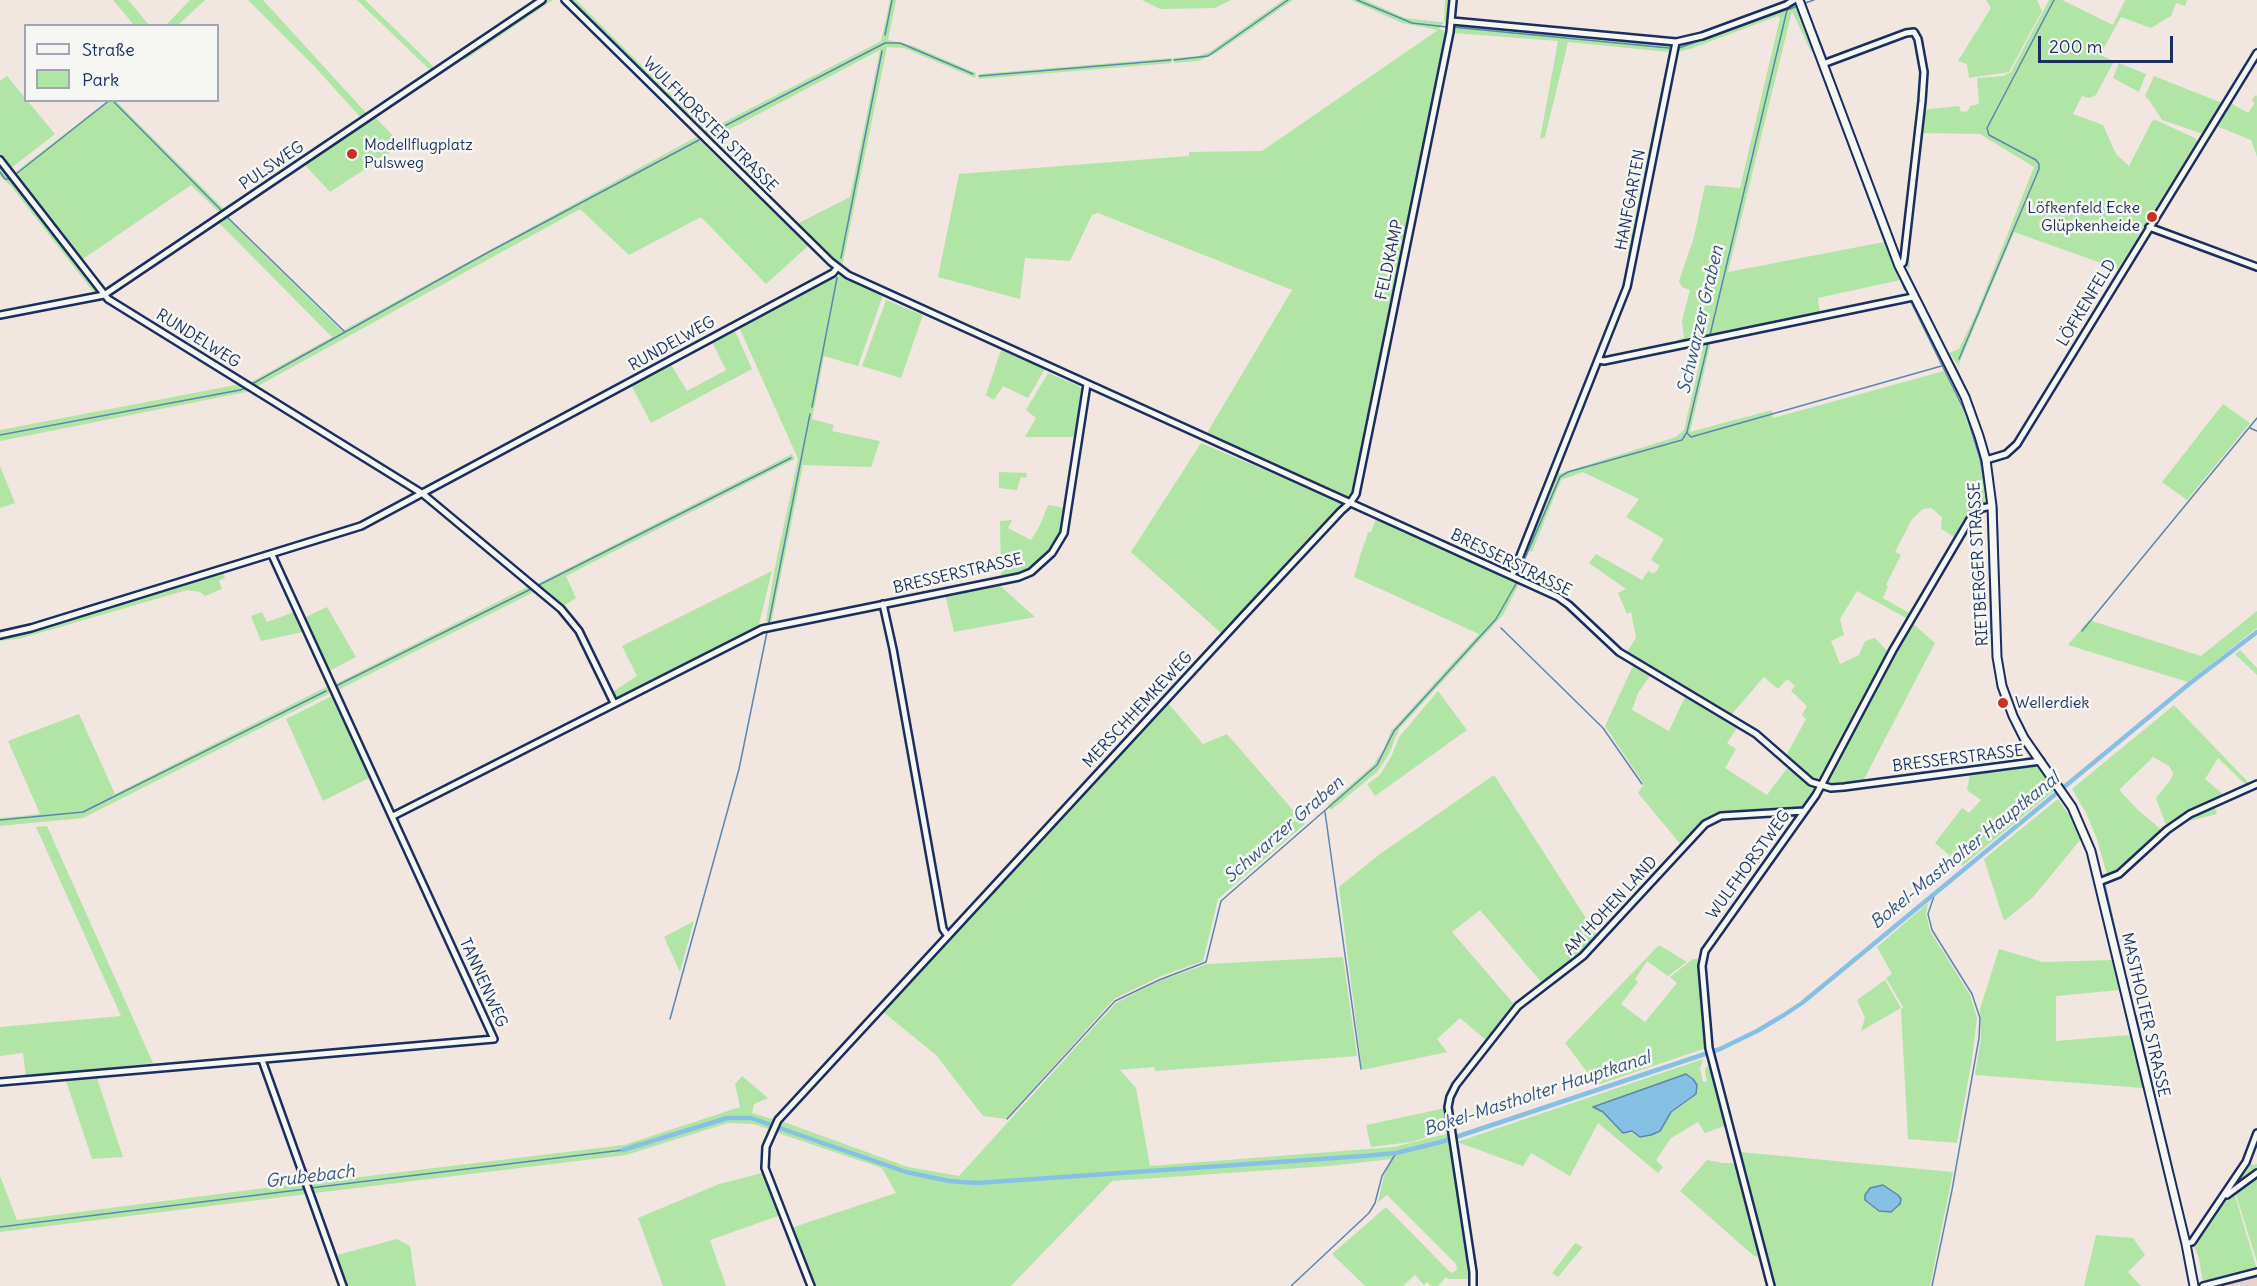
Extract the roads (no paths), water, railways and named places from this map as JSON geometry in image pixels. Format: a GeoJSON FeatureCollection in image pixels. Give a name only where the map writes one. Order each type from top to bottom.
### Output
{"type":"FeatureCollection","features":[{"type":"Feature","properties":{"kind":"main road","name":"RIETBERGER STRASSE"},"geometry":{"type":"LineString","coordinates":[[1797,0],[1899,266],[1965,397],[1986,460],[1992,506],[1998,666],[2002,686],[2013,716],[2024,738],[2041,762]]}},
{"type":"Feature","properties":{"kind":"main road","name":"MASTHOLTER STRASSE"},"geometry":{"type":"LineString","coordinates":[[2041,762],[2065,797],[2085,834],[2099,882],[2186,1244],[2194,1286]]}},
{"type":"Feature","properties":{"kind":"street","name":"PULSWEG"},"geometry":{"type":"LineString","coordinates":[[0,315],[104,295],[542,0]]}},
{"type":"Feature","properties":{"kind":"street","name":"WULFHORSTER STRASSE"},"geometry":{"type":"LineString","coordinates":[[565,0],[837,268]]}},
{"type":"Feature","properties":{"kind":"street","name":"FELDKAMP"},"geometry":{"type":"LineString","coordinates":[[1350,503],[1356,494],[1450,32],[1453,0]]}},
{"type":"Feature","properties":{"kind":"street"},"geometry":{"type":"LineString","coordinates":[[1451,21],[1676,42],[1702,36],[1797,0]]}},
{"type":"Feature","properties":{"kind":"street"},"geometry":{"type":"LineString","coordinates":[[1822,64],[1905,33],[1914,32],[1918,39],[1924,72],[1922,101],[1904,258],[1903,263],[1899,266]]}},
{"type":"Feature","properties":{"kind":"street","name":"HANFGARTEN"},"geometry":{"type":"LineString","coordinates":[[1516,578],[1627,286],[1676,42]]}},
{"type":"Feature","properties":{"kind":"street","name":"LÖFKENFELD"},"geometry":{"type":"LineString","coordinates":[[1986,460],[2006,454],[2017,444],[2257,53]]}},
{"type":"Feature","properties":{"kind":"street","name":"RUNDELWEG"},"geometry":{"type":"LineString","coordinates":[[0,160],[104,295],[423,494],[572,620],[614,703]]}},
{"type":"Feature","properties":{"kind":"street"},"geometry":{"type":"LineString","coordinates":[[2149,227],[2257,267]]}},
{"type":"Feature","properties":{"kind":"street","name":"RUNDELWEG"},"geometry":{"type":"LineString","coordinates":[[0,635],[31,628],[361,526],[833,273],[837,268]]}},
{"type":"Feature","properties":{"kind":"street","name":"BRESSERSTRASSE"},"geometry":{"type":"LineString","coordinates":[[837,268],[1516,578],[1569,605],[1619,652],[1756,734],[1804,777],[1820,786],[1844,787],[2041,762]]}},
{"type":"Feature","properties":{"kind":"street"},"geometry":{"type":"LineString","coordinates":[[1599,360],[1604,362],[1913,297]]}},
{"type":"Feature","properties":{"kind":"street","name":"BRESSERSTRASSE"},"geometry":{"type":"LineString","coordinates":[[393,816],[762,628],[1019,577],[1031,572],[1052,553],[1064,533],[1087,384]]}},
{"type":"Feature","properties":{"kind":"street","name":"MERSCHHEMKEWEG"},"geometry":{"type":"LineString","coordinates":[[811,1286],[765,1168],[766,1147],[778,1120],[1350,503]]}},
{"type":"Feature","properties":{"kind":"street","name":"WULFHORSTWEG"},"geometry":{"type":"LineString","coordinates":[[1771,1286],[1711,1055],[1702,966],[1704,951],[1804,812],[1893,650],[1974,514],[1982,508],[1992,506]]}},
{"type":"Feature","properties":{"kind":"street","name":"TANNENWEG"},"geometry":{"type":"LineString","coordinates":[[0,1082],[494,1039],[272,555]]}},
{"type":"Feature","properties":{"kind":"street"},"geometry":{"type":"LineString","coordinates":[[883,604],[943,929],[948,936]]}},
{"type":"Feature","properties":{"kind":"street"},"geometry":{"type":"LineString","coordinates":[[2099,882],[2119,874],[2167,830],[2190,814],[2257,784]]}},
{"type":"Feature","properties":{"kind":"street","name":"AM HOHEN LAND"},"geometry":{"type":"LineString","coordinates":[[1473,1286],[1473,1272],[1452,1133],[1450,1097],[1508,1018],[1526,999],[1583,957],[1706,824],[1721,816],[1804,812]]}},
{"type":"Feature","properties":{"kind":"street"},"geometry":{"type":"LineString","coordinates":[[262,1060],[343,1286]]}},
{"type":"Feature","properties":{"kind":"street"},"geometry":{"type":"LineString","coordinates":[[2186,1244],[2192,1242],[2225,1194],[2227,1195],[2235,1185],[2257,1133]]}},
{"type":"Feature","properties":{"kind":"street"},"geometry":{"type":"LineString","coordinates":[[2235,1185],[2257,1173]]}},
{"type":"Feature","properties":{"kind":"street"},"geometry":{"type":"LineString","coordinates":[[2202,1286],[2257,1272]]}},
{"type":"Feature","properties":{"kind":"water"},"geometry":{"type":"Polygon","coordinates":[[[1686,1074],[1697,1085],[1696,1094],[1671,1112],[1660,1131],[1651,1135],[1640,1137],[1632,1131],[1623,1133],[1603,1112],[1593,1107],[1686,1074]]]}},
{"type":"Feature","properties":{"kind":"water"},"geometry":{"type":"Polygon","coordinates":[[[1883,1185],[1901,1199],[1900,1204],[1891,1212],[1879,1211],[1865,1200],[1865,1195],[1870,1188],[1883,1185]]]}},
{"type":"Feature","properties":{"kind":"waterway"},"geometry":{"type":"LineString","coordinates":[[885,35],[892,0]]}},
{"type":"Feature","properties":{"kind":"waterway"},"geometry":{"type":"LineString","coordinates":[[1174,60],[1208,56],[1288,0]]}},
{"type":"Feature","properties":{"kind":"waterway"},"geometry":{"type":"LineString","coordinates":[[1357,0],[1412,23],[1447,27]]}},
{"type":"Feature","properties":{"kind":"waterway","name":"Schwarzer Graben"},"geometry":{"type":"LineString","coordinates":[[1802,4],[1814,0]]}},
{"type":"Feature","properties":{"kind":"waterway"},"geometry":{"type":"LineString","coordinates":[[1959,359],[2039,169],[2036,160],[1989,135],[1987,128],[2054,0]]}},
{"type":"Feature","properties":{"kind":"waterway","name":"Schwarzer Graben"},"geometry":{"type":"LineString","coordinates":[[1520,570],[1560,477],[1568,472],[1682,440],[1687,432],[1787,10],[1798,6]]}},
{"type":"Feature","properties":{"kind":"waterway"},"geometry":{"type":"LineString","coordinates":[[1679,48],[1785,10]]}},
{"type":"Feature","properties":{"kind":"waterway"},"geometry":{"type":"LineString","coordinates":[[1809,14],[1826,57]]}},
{"type":"Feature","properties":{"kind":"waterway"},"geometry":{"type":"LineString","coordinates":[[1452,27],[1669,48]]}},
{"type":"Feature","properties":{"kind":"waterway"},"geometry":{"type":"LineString","coordinates":[[711,133],[885,43],[900,43],[973,74]]}},
{"type":"Feature","properties":{"kind":"waterway"},"geometry":{"type":"LineString","coordinates":[[841,258],[882,51]]}},
{"type":"Feature","properties":{"kind":"waterway"},"geometry":{"type":"LineString","coordinates":[[1814,52],[1905,290]]}},
{"type":"Feature","properties":{"kind":"waterway"},"geometry":{"type":"LineString","coordinates":[[979,76],[1171,60]]}},
{"type":"Feature","properties":{"kind":"waterway"},"geometry":{"type":"LineString","coordinates":[[1829,68],[1863,159]]}},
{"type":"Feature","properties":{"kind":"waterway"},"geometry":{"type":"LineString","coordinates":[[16,174],[107,102]]}},
{"type":"Feature","properties":{"kind":"waterway"},"geometry":{"type":"LineString","coordinates":[[114,102],[222,211]]}},
{"type":"Feature","properties":{"kind":"waterway"},"geometry":{"type":"LineString","coordinates":[[252,384],[485,254],[699,140]]}},
{"type":"Feature","properties":{"kind":"waterway"},"geometry":{"type":"LineString","coordinates":[[0,172],[5,179],[9,179]]}},
{"type":"Feature","properties":{"kind":"waterway"},"geometry":{"type":"LineString","coordinates":[[226,216],[344,331]]}},
{"type":"Feature","properties":{"kind":"waterway"},"geometry":{"type":"LineString","coordinates":[[1905,270],[1910,280]]}},
{"type":"Feature","properties":{"kind":"waterway"},"geometry":{"type":"LineString","coordinates":[[812,407],[837,278]]}},
{"type":"Feature","properties":{"kind":"waterway"},"geometry":{"type":"LineString","coordinates":[[1911,302],[1966,414],[1980,459],[1987,500]]}},
{"type":"Feature","properties":{"kind":"waterway"},"geometry":{"type":"LineString","coordinates":[[1945,350],[1974,408],[1988,452]]}},
{"type":"Feature","properties":{"kind":"waterway"},"geometry":{"type":"LineString","coordinates":[[1687,433],[1691,437],[1945,365]]}},
{"type":"Feature","properties":{"kind":"waterway"},"geometry":{"type":"LineString","coordinates":[[0,435],[246,388]]}},
{"type":"Feature","properties":{"kind":"waterway"},"geometry":{"type":"LineString","coordinates":[[769,622],[810,414]]}},
{"type":"Feature","properties":{"kind":"waterway"},"geometry":{"type":"LineString","coordinates":[[2082,631],[2257,418]]}},
{"type":"Feature","properties":{"kind":"waterway"},"geometry":{"type":"LineString","coordinates":[[2250,428],[2257,431]]}},
{"type":"Feature","properties":{"kind":"waterway"},"geometry":{"type":"LineString","coordinates":[[539,585],[791,458]]}},
{"type":"Feature","properties":{"kind":"waterway"},"geometry":{"type":"LineString","coordinates":[[1991,466],[1996,504]]}},
{"type":"Feature","properties":{"kind":"waterway"},"geometry":{"type":"LineString","coordinates":[[1997,508],[1998,554]]}},
{"type":"Feature","properties":{"kind":"waterway"},"geometry":{"type":"LineString","coordinates":[[1988,513],[1991,633]]}},
{"type":"Feature","properties":{"kind":"waterway"},"geometry":{"type":"LineString","coordinates":[[1998,559],[1999,602]]}},
{"type":"Feature","properties":{"kind":"waterway","name":"Schwarzer Graben"},"geometry":{"type":"LineString","coordinates":[[1007,1119],[1115,1001],[1159,980],[1206,962],[1221,901],[1377,765],[1394,731],[1496,619],[1517,582]]}},
{"type":"Feature","properties":{"kind":"waterway"},"geometry":{"type":"LineString","coordinates":[[336,686],[531,589]]}},
{"type":"Feature","properties":{"kind":"waterway"},"geometry":{"type":"LineString","coordinates":[[1999,607],[1999,618]]}},
{"type":"Feature","properties":{"kind":"waterway"},"geometry":{"type":"LineString","coordinates":[[1501,628],[1603,728],[1642,784]]}},
{"type":"Feature","properties":{"kind":"waterway"},"geometry":{"type":"LineString","coordinates":[[670,1019],[739,769],[767,632]]}},
{"type":"Feature","properties":{"kind":"waterway","name":"Bokel-Mastholter Hauptkanal"},"geometry":{"type":"LineString","coordinates":[[623,1150],[727,1118],[751,1118],[906,1172],[949,1181],[977,1183],[1364,1156],[1396,1153],[1441,1142],[1720,1049],[1784,1015],[1802,1003],[2189,684],[2257,632]]}},
{"type":"Feature","properties":{"kind":"waterway"},"geometry":{"type":"LineString","coordinates":[[0,820],[83,812],[326,691]]}},
{"type":"Feature","properties":{"kind":"waterway"},"geometry":{"type":"LineString","coordinates":[[1325,812],[1361,1069]]}},
{"type":"Feature","properties":{"kind":"waterway"},"geometry":{"type":"LineString","coordinates":[[2105,886],[2125,972]]}},
{"type":"Feature","properties":{"kind":"waterway"},"geometry":{"type":"LineString","coordinates":[[2096,888],[2143,1087]]}},
{"type":"Feature","properties":{"kind":"waterway"},"geometry":{"type":"LineString","coordinates":[[1932,1286],[1952,1190],[1979,1038],[1980,1018],[1972,994],[1932,930],[1928,914],[1935,893]]}},
{"type":"Feature","properties":{"kind":"waterway"},"geometry":{"type":"LineString","coordinates":[[2126,976],[2134,1011]]}},
{"type":"Feature","properties":{"kind":"waterway"},"geometry":{"type":"LineString","coordinates":[[2136,1016],[2170,1159]]}},
{"type":"Feature","properties":{"kind":"waterway","name":"Grubebach"},"geometry":{"type":"LineString","coordinates":[[310,1188],[623,1150]]}},
{"type":"Feature","properties":{"kind":"waterway"},"geometry":{"type":"LineString","coordinates":[[1291,1286],[1369,1213],[1375,1203],[1382,1176],[1396,1153]]}},
{"type":"Feature","properties":{"kind":"waterway","name":"Grubebach"},"geometry":{"type":"LineString","coordinates":[[0,1227],[306,1189]]}},
{"type":"Feature","properties":{"kind":"place","name":"Modellflugplatz Pulsweg"},"geometry":{"type":"Point","coordinates":[352,154]}},
{"type":"Feature","properties":{"kind":"place","name":"Löfkenfeld Ecke Glüpkenheide"},"geometry":{"type":"Point","coordinates":[2152,217]}},
{"type":"Feature","properties":{"kind":"place","name":"Wellerdiek"},"geometry":{"type":"Point","coordinates":[2003,703]}}]}
